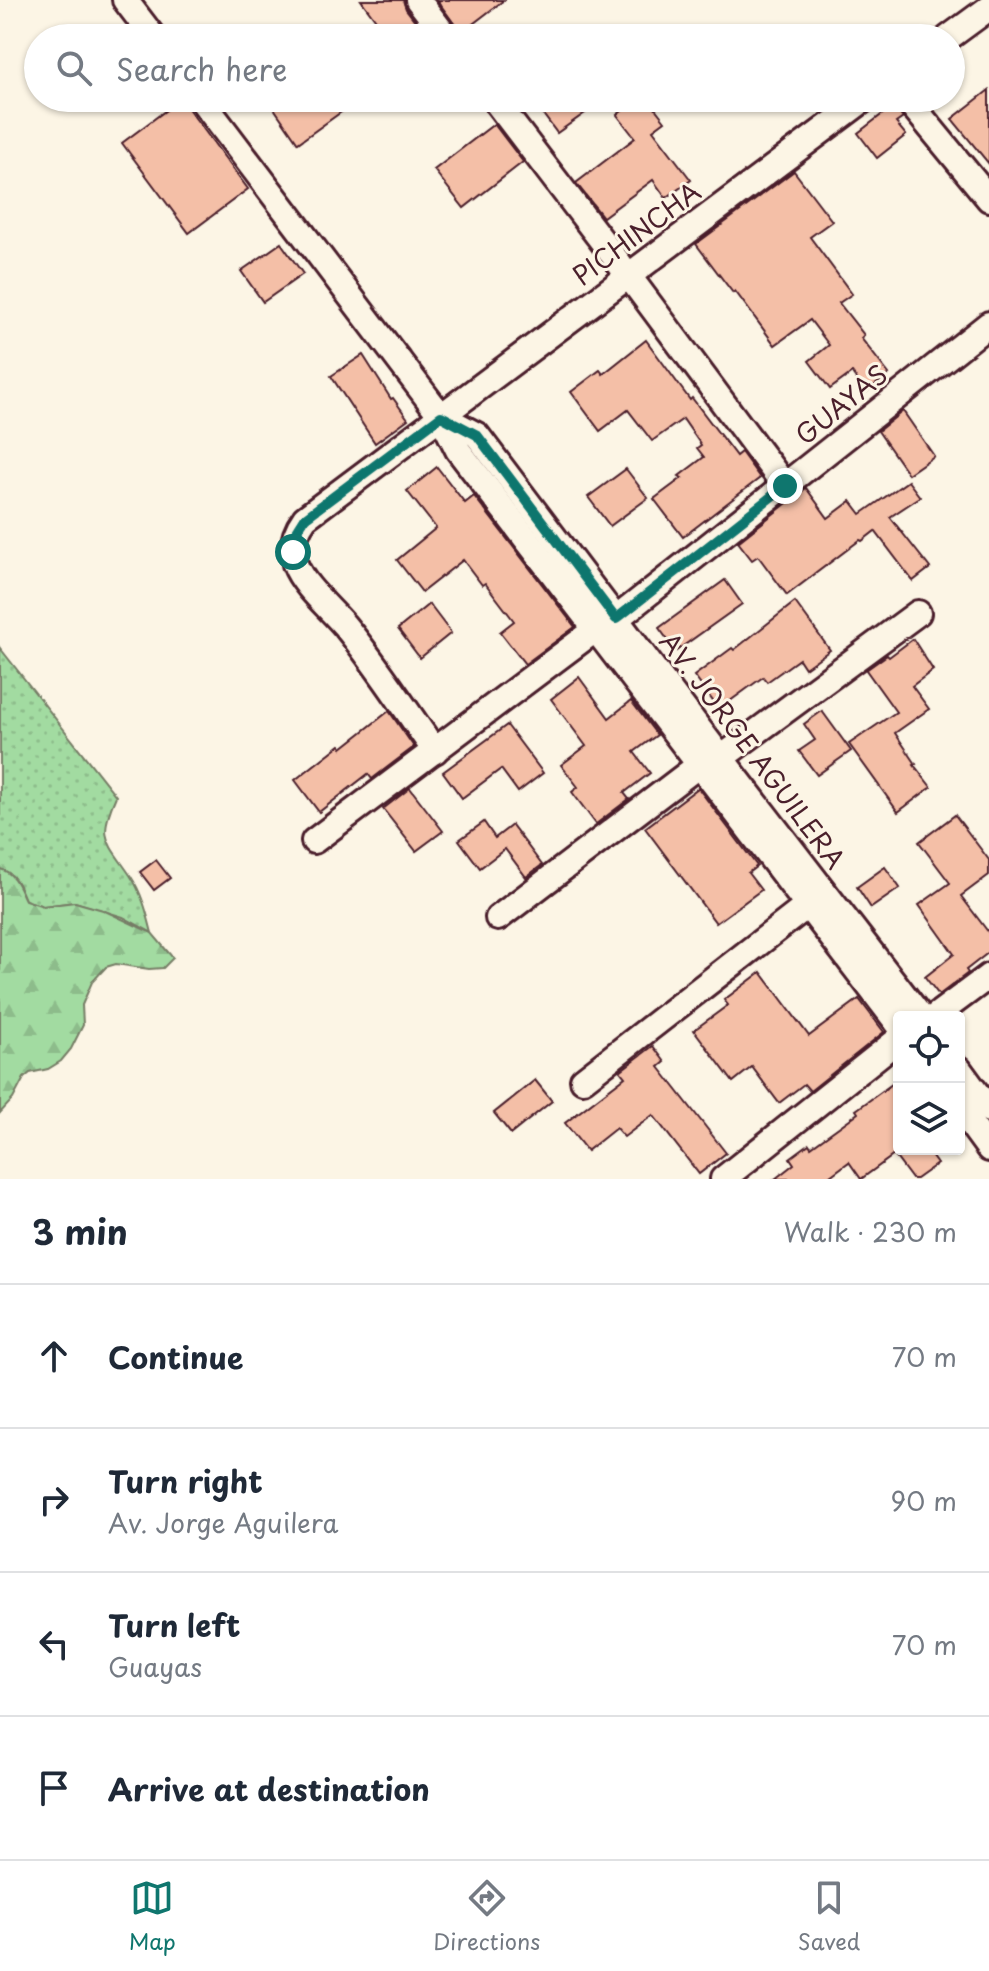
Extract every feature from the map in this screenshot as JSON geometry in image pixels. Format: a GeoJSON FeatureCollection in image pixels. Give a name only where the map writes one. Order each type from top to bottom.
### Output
{"type":"FeatureCollection","features":[{"type":"Feature","properties":{"kind":"street"},"geometry":{"type":"LineString","coordinates":[[125,0],[143,24]]}},
{"type":"Feature","properties":{"kind":"street"},"geometry":{"type":"LineString","coordinates":[[418,0],[436,24]]}},
{"type":"Feature","properties":{"kind":"street"},"geometry":{"type":"LineString","coordinates":[[965,26],[989,8]]}},
{"type":"Feature","properties":{"kind":"street","name":"AV. JORGE AGUILERA"},"geometry":{"type":"LineString","coordinates":[[211,112],[441,416],[477,435],[605,624],[710,762],[916,1011]]}},
{"type":"Feature","properties":{"kind":"street"},"geometry":{"type":"LineString","coordinates":[[504,112],[785,486]]}},
{"type":"Feature","properties":{"kind":"street","name":"PICHINCHA"},"geometry":{"type":"LineString","coordinates":[[435,751],[346,628],[304,580],[293,552],[295,534],[305,518],[847,112]]}},
{"type":"Feature","properties":{"kind":"street"},"geometry":{"type":"LineString","coordinates":[[918,112],[989,199]]}},
{"type":"Feature","properties":{"kind":"street","name":"GUAYAS"},"geometry":{"type":"LineString","coordinates":[[314,841],[605,624],[989,324]]}},
{"type":"Feature","properties":{"kind":"street"},"geometry":{"type":"LineString","coordinates":[[498,918],[918,613]]}},
{"type":"Feature","properties":{"kind":"street","name":"AV. JORGE AGUILERA"},"geometry":{"type":"LineString","coordinates":[[710,762],[807,906],[893,1017]]}},
{"type":"Feature","properties":{"kind":"street"},"geometry":{"type":"LineString","coordinates":[[583,1080],[807,906]]}},
{"type":"Feature","properties":{"kind":"street"},"geometry":{"type":"LineString","coordinates":[[942,1011],[989,976]]}},
{"type":"Feature","properties":{"kind":"street"},"geometry":{"type":"LineString","coordinates":[[723,1179],[893,1044]]}},
{"type":"Feature","properties":{"kind":"street"},"geometry":{"type":"LineString","coordinates":[[965,1077],[989,1110]]}},
{"type":"Feature","properties":{"kind":"street"},"geometry":{"type":"LineString","coordinates":[[965,1116],[989,1149]]}},
{"type":"Feature","properties":{"kind":"green space"},"geometry":{"type":"Polygon","coordinates":[[[0,648],[116,796],[107,821],[107,838],[138,889],[152,933],[123,917],[75,902],[43,906],[25,900],[13,877],[0,869],[0,648]]]}},
{"type":"Feature","properties":{"kind":"green space"},"geometry":{"type":"Polygon","coordinates":[[[0,869],[13,877],[25,900],[43,906],[75,902],[103,910],[152,933],[173,958],[163,968],[116,964],[106,967],[92,982],[82,1005],[83,1025],[71,1049],[61,1061],[24,1078],[13,1099],[0,1113],[0,869]]]}},
{"type":"Feature","properties":{"kind":"building"},"geometry":{"type":"Polygon","coordinates":[[[361,0],[403,0],[417,24],[377,24],[361,0]]]}},
{"type":"Feature","properties":{"kind":"building"},"geometry":{"type":"Polygon","coordinates":[[[437,0],[504,0],[473,24],[454,24],[437,0]]]}},
{"type":"Feature","properties":{"kind":"building"},"geometry":{"type":"Polygon","coordinates":[[[989,90],[989,164],[952,119],[965,112],[989,90]]]}},
{"type":"Feature","properties":{"kind":"building"},"geometry":{"type":"Polygon","coordinates":[[[164,112],[191,112],[248,189],[189,233],[122,143],[164,112]]]}},
{"type":"Feature","properties":{"kind":"building"},"geometry":{"type":"Polygon","coordinates":[[[277,112],[341,112],[298,143],[277,112]]]}},
{"type":"Feature","properties":{"kind":"building"},"geometry":{"type":"Polygon","coordinates":[[[541,112],[586,112],[557,133],[541,112]]]}},
{"type":"Feature","properties":{"kind":"building"},"geometry":{"type":"Polygon","coordinates":[[[621,112],[658,112],[665,121],[653,130],[691,180],[666,198],[653,180],[603,217],[576,183],[635,138],[617,115],[621,112]]]}},
{"type":"Feature","properties":{"kind":"building"},"geometry":{"type":"Polygon","coordinates":[[[885,112],[898,112],[903,118],[896,123],[906,135],[877,158],[858,133],[885,112]]]}},
{"type":"Feature","properties":{"kind":"building"},"geometry":{"type":"Polygon","coordinates":[[[494,124],[523,162],[464,208],[434,170],[494,124]]]}},
{"type":"Feature","properties":{"kind":"building"},"geometry":{"type":"Polygon","coordinates":[[[794,171],[832,221],[810,237],[852,294],[839,303],[889,374],[866,392],[852,373],[830,389],[809,361],[829,345],[810,320],[775,345],[696,244],[794,171]]]}},
{"type":"Feature","properties":{"kind":"building"},"geometry":{"type":"Polygon","coordinates":[[[281,243],[303,274],[263,302],[241,271],[281,243]]]}},
{"type":"Feature","properties":{"kind":"building"},"geometry":{"type":"Polygon","coordinates":[[[646,340],[736,456],[741,452],[760,478],[683,537],[654,499],[704,457],[697,448],[701,445],[683,419],[652,441],[628,410],[600,431],[571,392],[600,370],[603,374],[646,340]]]}},
{"type":"Feature","properties":{"kind":"building"},"geometry":{"type":"Polygon","coordinates":[[[363,355],[391,399],[408,419],[375,443],[331,376],[363,355]]]}},
{"type":"Feature","properties":{"kind":"building"},"geometry":{"type":"Polygon","coordinates":[[[903,411],[934,456],[908,474],[878,431],[903,411]]]}},
{"type":"Feature","properties":{"kind":"building"},"geometry":{"type":"Polygon","coordinates":[[[437,467],[465,503],[474,496],[575,627],[525,664],[500,632],[514,621],[463,560],[422,592],[397,560],[436,528],[407,491],[437,467]]]}},
{"type":"Feature","properties":{"kind":"building"},"geometry":{"type":"Polygon","coordinates":[[[626,469],[648,498],[610,526],[588,497],[626,469]]]}},
{"type":"Feature","properties":{"kind":"building"},"geometry":{"type":"Polygon","coordinates":[[[908,481],[920,497],[890,517],[930,568],[913,581],[875,531],[787,595],[758,556],[752,560],[738,542],[806,488],[828,518],[851,501],[861,514],[908,481]]]}},
{"type":"Feature","properties":{"kind":"building"},"geometry":{"type":"Polygon","coordinates":[[[725,580],[742,604],[676,651],[659,628],[725,580]]]}},
{"type":"Feature","properties":{"kind":"building"},"geometry":{"type":"Polygon","coordinates":[[[795,602],[830,650],[805,668],[799,659],[767,682],[763,677],[719,709],[694,676],[732,648],[734,650],[795,602]]]}},
{"type":"Feature","properties":{"kind":"building"},"geometry":{"type":"Polygon","coordinates":[[[429,604],[451,633],[420,658],[398,629],[429,604]]]}},
{"type":"Feature","properties":{"kind":"building"},"geometry":{"type":"Polygon","coordinates":[[[913,639],[933,670],[912,686],[929,709],[895,733],[931,787],[898,812],[849,744],[896,712],[866,670],[913,639]]]}},
{"type":"Feature","properties":{"kind":"building"},"geometry":{"type":"Polygon","coordinates":[[[579,677],[609,718],[631,701],[657,735],[634,752],[650,773],[624,793],[629,799],[596,824],[572,792],[578,787],[561,765],[586,746],[551,699],[579,677]]]}},
{"type":"Feature","properties":{"kind":"building"},"geometry":{"type":"Polygon","coordinates":[[[389,711],[414,747],[372,779],[368,774],[319,812],[295,780],[389,711]]]}},
{"type":"Feature","properties":{"kind":"building"},"geometry":{"type":"Polygon","coordinates":[[[822,711],[851,751],[817,775],[799,751],[815,740],[804,724],[822,711]]]}},
{"type":"Feature","properties":{"kind":"building"},"geometry":{"type":"Polygon","coordinates":[[[507,725],[543,773],[518,792],[501,769],[462,798],[443,772],[507,725]]]}},
{"type":"Feature","properties":{"kind":"building"},"geometry":{"type":"Polygon","coordinates":[[[410,788],[443,831],[416,851],[383,809],[410,788]]]}},
{"type":"Feature","properties":{"kind":"building"},"geometry":{"type":"Polygon","coordinates":[[[698,788],[757,866],[748,873],[761,890],[716,923],[645,828],[698,788]]]}},
{"type":"Feature","properties":{"kind":"building"},"geometry":{"type":"Polygon","coordinates":[[[955,815],[989,860],[989,875],[961,896],[989,933],[989,952],[939,995],[925,977],[954,954],[919,905],[950,883],[919,842],[955,815]]]}},
{"type":"Feature","properties":{"kind":"building"},"geometry":{"type":"Polygon","coordinates":[[[484,822],[495,838],[512,825],[542,865],[526,877],[505,849],[480,868],[459,840],[484,822]]]}},
{"type":"Feature","properties":{"kind":"building"},"geometry":{"type":"Polygon","coordinates":[[[156,860],[170,878],[154,890],[140,872],[156,860]]]}},
{"type":"Feature","properties":{"kind":"building"},"geometry":{"type":"Polygon","coordinates":[[[885,867],[900,888],[871,908],[857,887],[885,867]]]}},
{"type":"Feature","properties":{"kind":"building"},"geometry":{"type":"Polygon","coordinates":[[[761,972],[809,1036],[859,999],[884,1032],[810,1091],[804,1084],[779,1103],[752,1067],[733,1082],[694,1030],[728,1005],[724,1000],[761,972]]]}},
{"type":"Feature","properties":{"kind":"building"},"geometry":{"type":"Polygon","coordinates":[[[653,1046],[665,1062],[659,1067],[726,1153],[699,1174],[653,1115],[624,1137],[616,1128],[587,1151],[565,1123],[625,1077],[620,1071],[653,1046]]]}},
{"type":"Feature","properties":{"kind":"building"},"geometry":{"type":"Polygon","coordinates":[[[535,1080],[552,1101],[511,1134],[494,1113],[535,1080]]]}},
{"type":"Feature","properties":{"kind":"building"},"geometry":{"type":"Polygon","coordinates":[[[893,1083],[894,1155],[861,1179],[849,1162],[826,1179],[775,1179],[794,1164],[790,1158],[809,1144],[811,1147],[858,1113],[856,1110],[893,1083]]]}},
{"type":"Feature","properties":{"kind":"building"},"geometry":{"type":"Polygon","coordinates":[[[894,1155],[930,1155],[937,1164],[912,1179],[894,1155]]]}},
{"type":"Feature","properties":{"kind":"route"},"geometry":{"type":"LineString","coordinates":[[293,552],[295,534],[305,518],[441,416],[477,435],[616,619],[785,486]]}}]}
